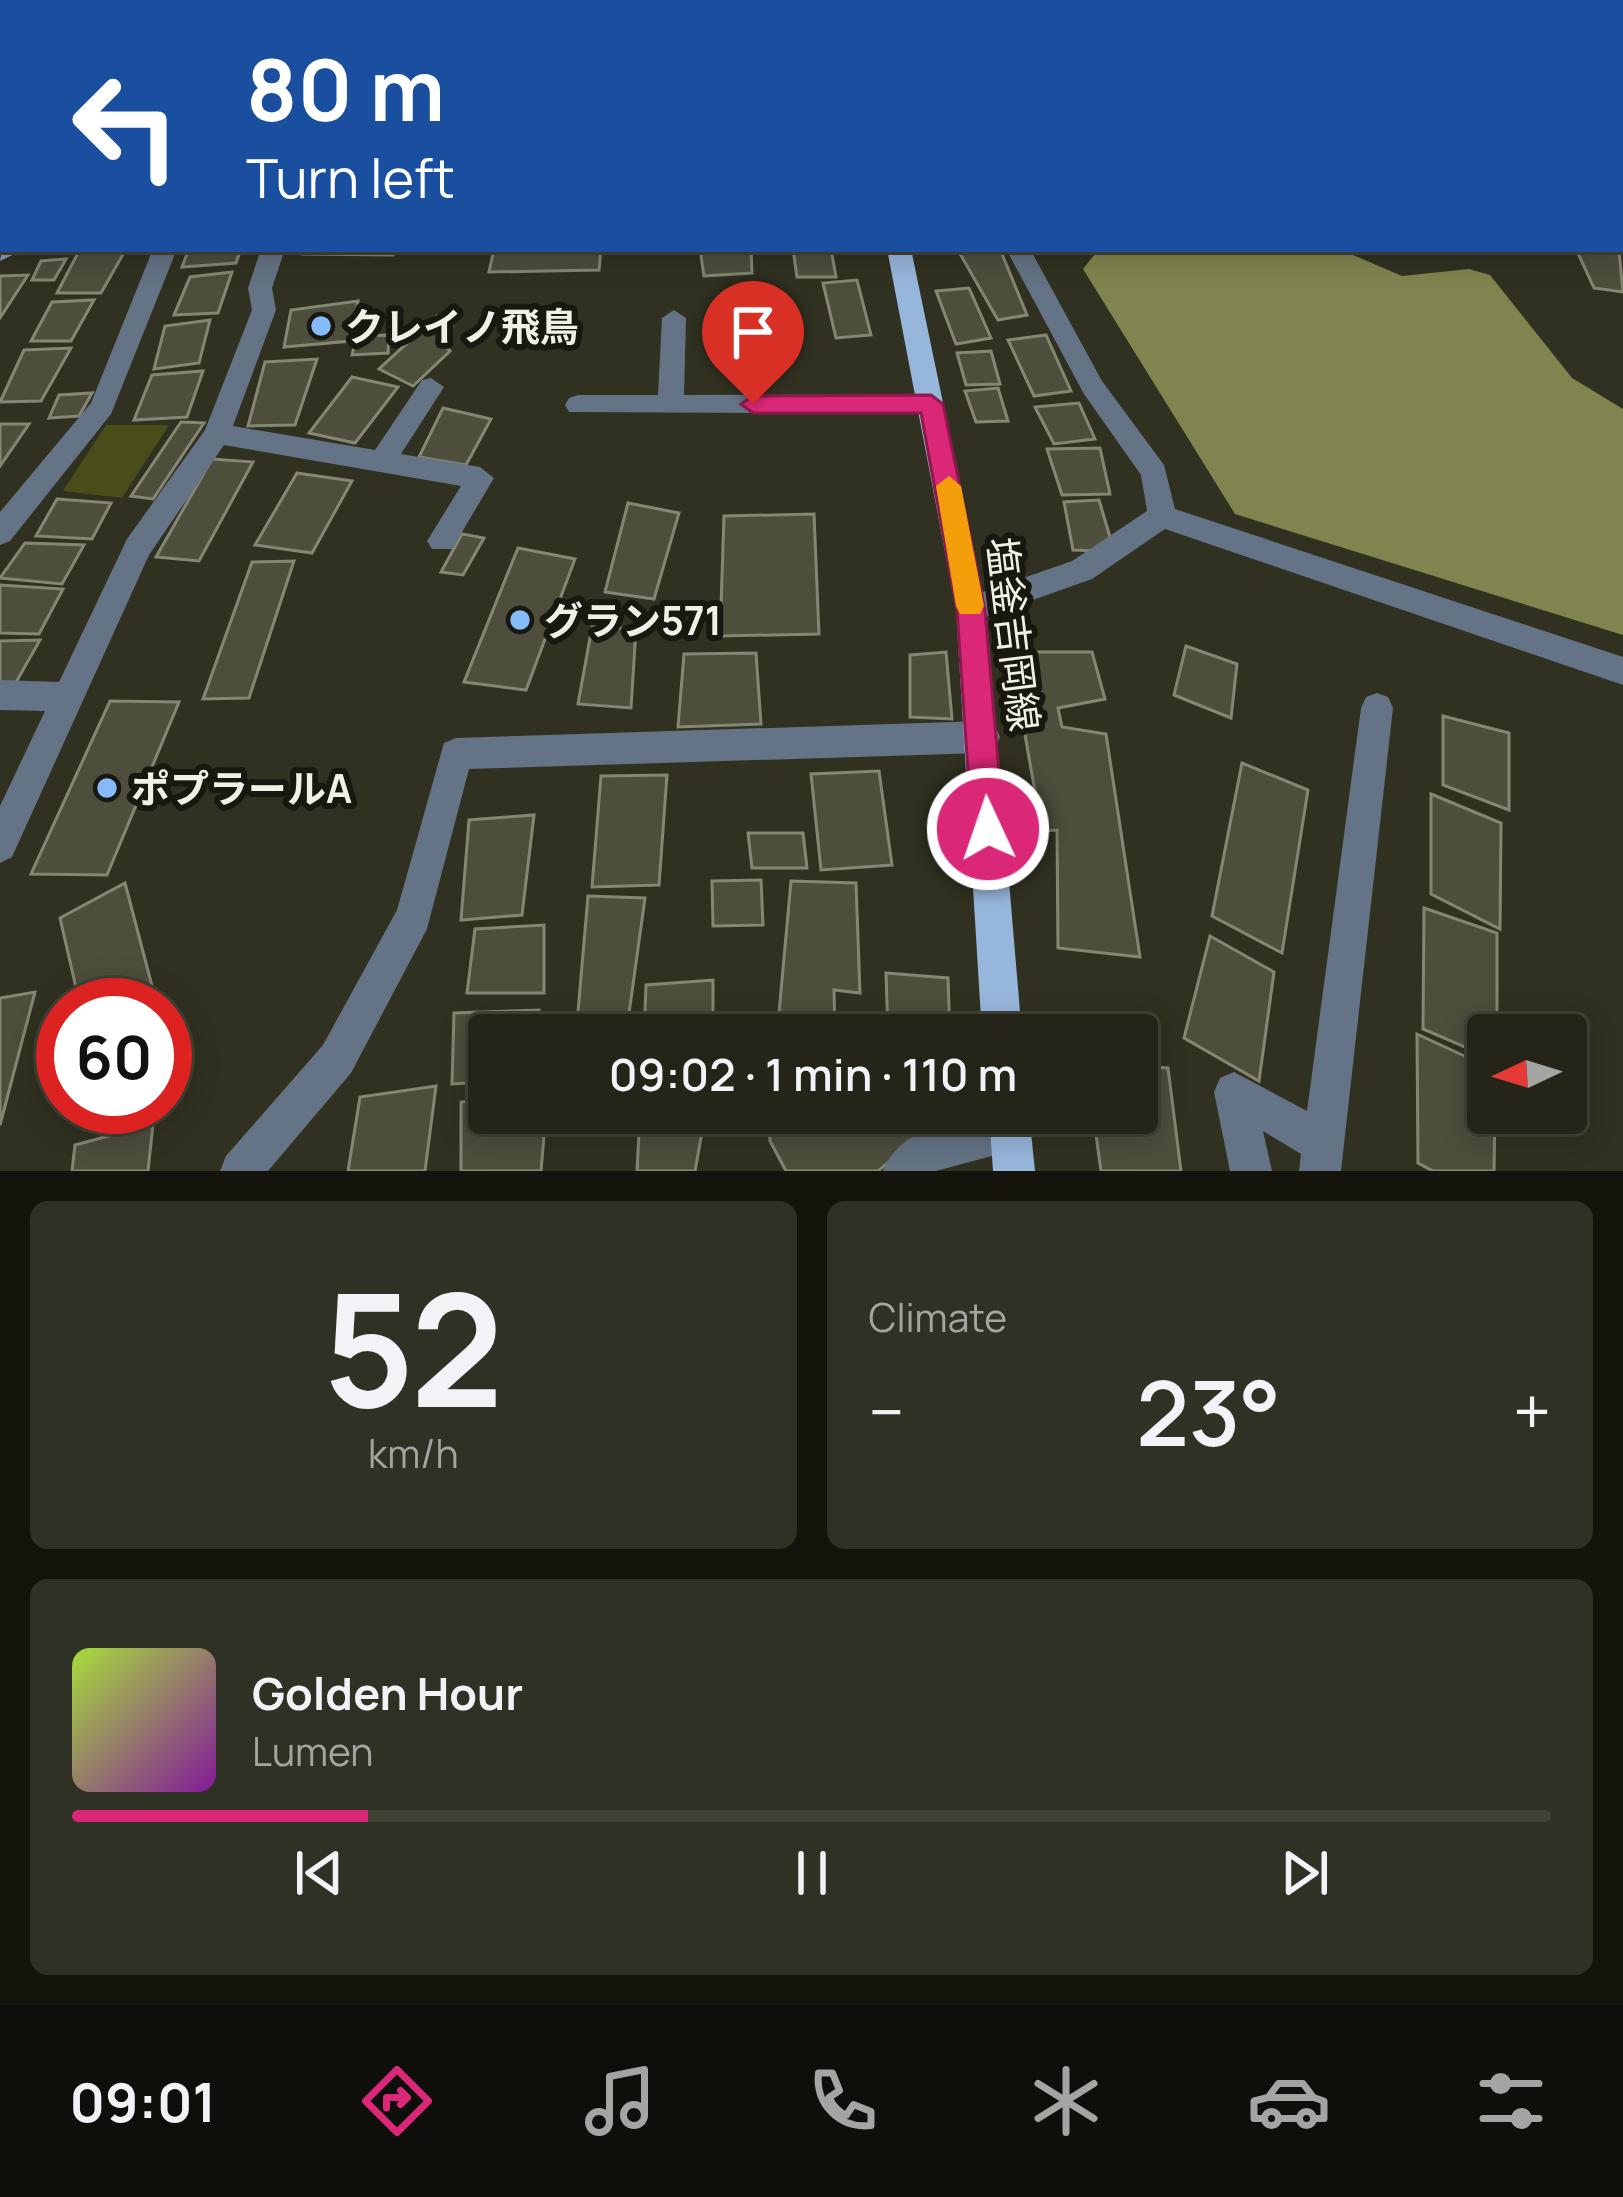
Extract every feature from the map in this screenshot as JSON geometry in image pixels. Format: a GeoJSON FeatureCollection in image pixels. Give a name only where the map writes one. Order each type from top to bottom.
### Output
{"type":"FeatureCollection","features":[{"type":"Feature","properties":{"kind":"main road","name":"塩釜吉岡線"},"geometry":{"type":"LineString","coordinates":[[899,252],[971,610],[1001,1014]]}},
{"type":"Feature","properties":{"kind":"street"},"geometry":{"type":"LineString","coordinates":[[0,533],[102,407],[164,252]]}},
{"type":"Feature","properties":{"kind":"street"},"geometry":{"type":"LineString","coordinates":[[0,845],[137,548],[217,434],[264,310],[260,288],[271,252]]}},
{"type":"Feature","properties":{"kind":"street"},"geometry":{"type":"LineString","coordinates":[[1020,252],[1093,387],[1154,472],[1162,516]]}},
{"type":"Feature","properties":{"kind":"street"},"geometry":{"type":"LineString","coordinates":[[671,405],[674,317]]}},
{"type":"Feature","properties":{"kind":"street"},"geometry":{"type":"LineString","coordinates":[[383,459],[431,387]]}},
{"type":"Feature","properties":{"kind":"street"},"geometry":{"type":"LineString","coordinates":[[578,405],[931,404]]}},
{"type":"Feature","properties":{"kind":"street"},"geometry":{"type":"LineString","coordinates":[[217,434],[480,478],[442,541]]}},
{"type":"Feature","properties":{"kind":"street"},"geometry":{"type":"LineString","coordinates":[[971,610],[1082,570],[1162,516]]}},
{"type":"Feature","properties":{"kind":"street"},"geometry":{"type":"LineString","coordinates":[[1162,516],[1623,670]]}},
{"type":"Feature","properties":{"kind":"street"},"geometry":{"type":"LineString","coordinates":[[0,695],[69,697]]}},
{"type":"Feature","properties":{"kind":"street"},"geometry":{"type":"LineString","coordinates":[[1251,1171],[1234,1092],[1322,1157],[1377,708]]}},
{"type":"Feature","properties":{"kind":"street"},"geometry":{"type":"LineString","coordinates":[[241,1171],[337,1059],[414,916],[456,754],[983,737]]}},
{"type":"Feature","properties":{"kind":"street"},"geometry":{"type":"LineString","coordinates":[[904,1171],[928,1150],[1011,1139]]}},
{"type":"Feature","properties":{"kind":"shaded area"},"geometry":{"type":"Polygon","coordinates":[[[1097,252],[1346,252],[1402,276],[1469,269],[1490,275],[1572,378],[1623,409],[1623,635],[1235,514],[1083,269],[1097,252]]]}},
{"type":"Feature","properties":{"kind":"shaded area"},"geometry":{"type":"Polygon","coordinates":[[[106,425],[169,425],[122,498],[63,491],[106,425]]]}},
{"type":"Feature","properties":{"kind":"building"},"geometry":{"type":"Polygon","coordinates":[[[78,252],[124,252],[101,293],[57,293],[78,252]]]}},
{"type":"Feature","properties":{"kind":"building"},"geometry":{"type":"Polygon","coordinates":[[[188,252],[240,252],[236,263],[182,267],[188,252]]]}},
{"type":"Feature","properties":{"kind":"building"},"geometry":{"type":"Polygon","coordinates":[[[304,252],[394,252],[393,255],[304,252]]]}},
{"type":"Feature","properties":{"kind":"building"},"geometry":{"type":"Polygon","coordinates":[[[493,252],[601,252],[599,270],[489,272],[493,252]]]}},
{"type":"Feature","properties":{"kind":"building"},"geometry":{"type":"Polygon","coordinates":[[[700,252],[751,252],[752,273],[704,276],[700,252]]]}},
{"type":"Feature","properties":{"kind":"building"},"geometry":{"type":"Polygon","coordinates":[[[793,252],[832,252],[836,277],[797,277],[793,252]]]}},
{"type":"Feature","properties":{"kind":"building"},"geometry":{"type":"Polygon","coordinates":[[[959,252],[1001,252],[1027,315],[998,320],[959,252]]]}},
{"type":"Feature","properties":{"kind":"building"},"geometry":{"type":"Polygon","coordinates":[[[1577,252],[1619,252],[1623,292],[1594,288],[1577,252]]]}},
{"type":"Feature","properties":{"kind":"building"},"geometry":{"type":"Polygon","coordinates":[[[66,259],[54,280],[32,280],[41,261],[66,259]]]}},
{"type":"Feature","properties":{"kind":"building"},"geometry":{"type":"Polygon","coordinates":[[[232,272],[218,313],[174,315],[190,277],[232,272]]]}},
{"type":"Feature","properties":{"kind":"building"},"geometry":{"type":"Polygon","coordinates":[[[28,275],[0,318],[0,276],[28,275]]]}},
{"type":"Feature","properties":{"kind":"building"},"geometry":{"type":"Polygon","coordinates":[[[857,280],[871,335],[836,338],[823,283],[857,280]]]}},
{"type":"Feature","properties":{"kind":"building"},"geometry":{"type":"Polygon","coordinates":[[[969,288],[991,338],[956,344],[936,291],[969,288]]]}},
{"type":"Feature","properties":{"kind":"building"},"geometry":{"type":"Polygon","coordinates":[[[94,300],[71,341],[31,341],[52,302],[94,300]]]}},
{"type":"Feature","properties":{"kind":"building","name":"クレイノ飛鳥"},"geometry":{"type":"Polygon","coordinates":[[[358,301],[351,341],[284,347],[291,310],[358,301]]]}},
{"type":"Feature","properties":{"kind":"building"},"geometry":{"type":"Polygon","coordinates":[[[437,316],[452,326],[441,340],[450,351],[413,386],[379,369],[437,316]]]}},
{"type":"Feature","properties":{"kind":"building"},"geometry":{"type":"Polygon","coordinates":[[[210,320],[199,363],[154,369],[165,326],[210,320]]]}},
{"type":"Feature","properties":{"kind":"building"},"geometry":{"type":"Polygon","coordinates":[[[389,335],[388,353],[352,355],[357,336],[389,335]]]}},
{"type":"Feature","properties":{"kind":"building"},"geometry":{"type":"Polygon","coordinates":[[[1046,335],[1071,391],[1034,396],[1008,340],[1046,335]]]}},
{"type":"Feature","properties":{"kind":"building"},"geometry":{"type":"Polygon","coordinates":[[[71,348],[41,401],[0,402],[24,350],[71,348]]]}},
{"type":"Feature","properties":{"kind":"building"},"geometry":{"type":"Polygon","coordinates":[[[991,351],[1000,384],[966,385],[957,353],[991,351]]]}},
{"type":"Feature","properties":{"kind":"building"},"geometry":{"type":"Polygon","coordinates":[[[317,359],[295,425],[248,426],[265,362],[317,359]]]}},
{"type":"Feature","properties":{"kind":"building"},"geometry":{"type":"Polygon","coordinates":[[[203,371],[187,417],[134,420],[152,375],[203,371]]]}},
{"type":"Feature","properties":{"kind":"building"},"geometry":{"type":"Polygon","coordinates":[[[352,377],[398,387],[355,443],[309,433],[352,377]]]}},
{"type":"Feature","properties":{"kind":"building"},"geometry":{"type":"Polygon","coordinates":[[[998,388],[1008,421],[976,422],[965,391],[998,388]]]}},
{"type":"Feature","properties":{"kind":"building"},"geometry":{"type":"Polygon","coordinates":[[[92,393],[79,416],[49,418],[59,395],[92,393]]]}},
{"type":"Feature","properties":{"kind":"building"},"geometry":{"type":"Polygon","coordinates":[[[1079,403],[1095,439],[1054,444],[1035,407],[1079,403]]]}},
{"type":"Feature","properties":{"kind":"building"},"geometry":{"type":"Polygon","coordinates":[[[443,408],[491,419],[466,465],[419,457],[443,408]]]}},
{"type":"Feature","properties":{"kind":"building"},"geometry":{"type":"Polygon","coordinates":[[[181,422],[204,423],[153,499],[131,496],[181,422]]]}},
{"type":"Feature","properties":{"kind":"building"},"geometry":{"type":"Polygon","coordinates":[[[0,424],[29,424],[0,466],[0,424]]]}},
{"type":"Feature","properties":{"kind":"building"},"geometry":{"type":"Polygon","coordinates":[[[1100,448],[1110,494],[1062,495],[1047,449],[1100,448]]]}},
{"type":"Feature","properties":{"kind":"building"},"geometry":{"type":"Polygon","coordinates":[[[212,459],[253,462],[199,561],[156,557],[212,459]]]}},
{"type":"Feature","properties":{"kind":"building"},"geometry":{"type":"Polygon","coordinates":[[[297,473],[352,481],[312,553],[255,545],[297,473]]]}},
{"type":"Feature","properties":{"kind":"building"},"geometry":{"type":"Polygon","coordinates":[[[57,499],[111,503],[92,539],[36,536],[57,499]]]}},
{"type":"Feature","properties":{"kind":"building"},"geometry":{"type":"Polygon","coordinates":[[[1099,500],[1110,537],[1099,551],[1073,550],[1064,502],[1099,500]]]}},
{"type":"Feature","properties":{"kind":"building"},"geometry":{"type":"Polygon","coordinates":[[[628,503],[679,513],[654,599],[605,592],[628,503]]]}},
{"type":"Feature","properties":{"kind":"building"},"geometry":{"type":"Polygon","coordinates":[[[814,514],[819,634],[720,636],[724,516],[814,514]]]}},
{"type":"Feature","properties":{"kind":"building"},"geometry":{"type":"Polygon","coordinates":[[[462,534],[484,538],[463,575],[441,572],[462,534]]]}},
{"type":"Feature","properties":{"kind":"building"},"geometry":{"type":"Polygon","coordinates":[[[25,543],[84,545],[62,584],[0,578],[25,543]]]}},
{"type":"Feature","properties":{"kind":"building","name":"グラン571"},"geometry":{"type":"Polygon","coordinates":[[[518,548],[575,559],[526,690],[464,682],[518,548]]]}},
{"type":"Feature","properties":{"kind":"building"},"geometry":{"type":"Polygon","coordinates":[[[294,561],[249,698],[203,699],[252,562],[294,561]]]}},
{"type":"Feature","properties":{"kind":"building"},"geometry":{"type":"Polygon","coordinates":[[[0,585],[63,589],[39,634],[0,633],[0,585]]]}},
{"type":"Feature","properties":{"kind":"building"},"geometry":{"type":"Polygon","coordinates":[[[592,627],[636,629],[631,708],[578,704],[592,627]]]}},
{"type":"Feature","properties":{"kind":"building"},"geometry":{"type":"Polygon","coordinates":[[[40,640],[15,684],[0,683],[0,641],[40,640]]]}},
{"type":"Feature","properties":{"kind":"building"},"geometry":{"type":"Polygon","coordinates":[[[1186,646],[1237,664],[1231,718],[1174,695],[1186,646]]]}},
{"type":"Feature","properties":{"kind":"building"},"geometry":{"type":"Polygon","coordinates":[[[946,652],[952,719],[910,717],[910,655],[946,652]]]}},
{"type":"Feature","properties":{"kind":"building"},"geometry":{"type":"Polygon","coordinates":[[[1029,652],[1092,652],[1105,699],[1058,708],[1062,727],[1106,734],[1140,957],[1058,948],[1057,830],[1042,831],[1019,701],[1029,702],[1029,652]]]}},
{"type":"Feature","properties":{"kind":"building"},"geometry":{"type":"Polygon","coordinates":[[[756,653],[761,724],[678,727],[684,654],[756,653]]]}},
{"type":"Feature","properties":{"kind":"building","name":"ポプラールA"},"geometry":{"type":"Polygon","coordinates":[[[110,701],[179,702],[107,875],[31,874],[110,701]]]}},
{"type":"Feature","properties":{"kind":"building"},"geometry":{"type":"Polygon","coordinates":[[[1443,716],[1509,733],[1509,810],[1443,785],[1443,716]]]}},
{"type":"Feature","properties":{"kind":"building"},"geometry":{"type":"Polygon","coordinates":[[[1242,763],[1308,790],[1282,953],[1212,916],[1242,763]]]}},
{"type":"Feature","properties":{"kind":"building"},"geometry":{"type":"Polygon","coordinates":[[[879,771],[892,865],[821,870],[811,774],[879,771]]]}},
{"type":"Feature","properties":{"kind":"building"},"geometry":{"type":"Polygon","coordinates":[[[667,775],[659,885],[592,887],[601,776],[667,775]]]}},
{"type":"Feature","properties":{"kind":"building"},"geometry":{"type":"Polygon","coordinates":[[[1431,794],[1501,823],[1500,929],[1431,894],[1431,794]]]}},
{"type":"Feature","properties":{"kind":"building"},"geometry":{"type":"Polygon","coordinates":[[[534,815],[522,915],[461,920],[469,820],[534,815]]]}},
{"type":"Feature","properties":{"kind":"building"},"geometry":{"type":"Polygon","coordinates":[[[748,833],[803,833],[807,868],[752,868],[748,833]]]}},
{"type":"Feature","properties":{"kind":"building"},"geometry":{"type":"Polygon","coordinates":[[[761,880],[763,925],[713,926],[712,881],[761,880]]]}},
{"type":"Feature","properties":{"kind":"building"},"geometry":{"type":"Polygon","coordinates":[[[791,881],[856,883],[860,993],[834,990],[835,1014],[779,1014],[791,881]]]}},
{"type":"Feature","properties":{"kind":"building"},"geometry":{"type":"Polygon","coordinates":[[[125,883],[150,978],[74,978],[60,918],[125,883]]]}},
{"type":"Feature","properties":{"kind":"building"},"geometry":{"type":"Polygon","coordinates":[[[588,896],[645,898],[629,1014],[578,1014],[588,896]]]}},
{"type":"Feature","properties":{"kind":"building"},"geometry":{"type":"Polygon","coordinates":[[[1424,908],[1497,933],[1497,1014],[1467,1014],[1467,1048],[1423,1029],[1424,908]]]}},
{"type":"Feature","properties":{"kind":"building"},"geometry":{"type":"Polygon","coordinates":[[[544,925],[544,993],[467,993],[475,929],[544,925]]]}},
{"type":"Feature","properties":{"kind":"building"},"geometry":{"type":"Polygon","coordinates":[[[1210,936],[1274,972],[1259,1081],[1184,1038],[1210,936]]]}},
{"type":"Feature","properties":{"kind":"building"},"geometry":{"type":"Polygon","coordinates":[[[886,973],[948,978],[949,1014],[887,1014],[886,973]]]}},
{"type":"Feature","properties":{"kind":"building"},"geometry":{"type":"Polygon","coordinates":[[[713,980],[713,1014],[645,1014],[646,985],[713,980]]]}},
{"type":"Feature","properties":{"kind":"building"},"geometry":{"type":"Polygon","coordinates":[[[35,992],[0,1125],[0,998],[35,992]]]}},
{"type":"Feature","properties":{"kind":"building"},"geometry":{"type":"Polygon","coordinates":[[[539,1010],[539,1014],[468,1014],[468,1083],[452,1084],[454,1013],[539,1010]]]}},
{"type":"Feature","properties":{"kind":"building"},"geometry":{"type":"Polygon","coordinates":[[[1417,1034],[1467,1057],[1467,1134],[1495,1134],[1494,1171],[1433,1171],[1418,1163],[1417,1034]]]}},
{"type":"Feature","properties":{"kind":"building"},"geometry":{"type":"Polygon","coordinates":[[[1158,1067],[1168,1068],[1181,1171],[1101,1171],[1096,1134],[1158,1134],[1158,1067]]]}},
{"type":"Feature","properties":{"kind":"building"},"geometry":{"type":"Polygon","coordinates":[[[436,1086],[425,1171],[348,1171],[360,1097],[436,1086]]]}},
{"type":"Feature","properties":{"kind":"building"},"geometry":{"type":"Polygon","coordinates":[[[468,1101],[468,1134],[544,1134],[541,1171],[461,1171],[461,1102],[468,1101]]]}},
{"type":"Feature","properties":{"kind":"building"},"geometry":{"type":"Polygon","coordinates":[[[116,1134],[152,1134],[148,1171],[72,1171],[75,1145],[116,1134]]]}},
{"type":"Feature","properties":{"kind":"building"},"geometry":{"type":"Polygon","coordinates":[[[639,1134],[703,1134],[695,1171],[637,1171],[639,1134]]]}},
{"type":"Feature","properties":{"kind":"building"},"geometry":{"type":"Polygon","coordinates":[[[770,1134],[924,1134],[878,1171],[786,1171],[770,1134]]]}},
{"type":"Feature","properties":{"kind":"slow traffic"},"geometry":{"type":"LineString","coordinates":[[949,486],[970,606]]}},
{"type":"Feature","properties":{"kind":"place","name":"クレイノ飛鳥"},"geometry":{"type":"Point","coordinates":[321,326]}},
{"type":"Feature","properties":{"kind":"place","name":"グラン571"},"geometry":{"type":"Point","coordinates":[520,620]}},
{"type":"Feature","properties":{"kind":"place","name":"ポプラールA"},"geometry":{"type":"Point","coordinates":[107,788]}},
{"type":"Feature","properties":{"kind":"route"},"geometry":{"type":"LineString","coordinates":[[753,404],[931,404],[971,610],[988,829]]}}]}
